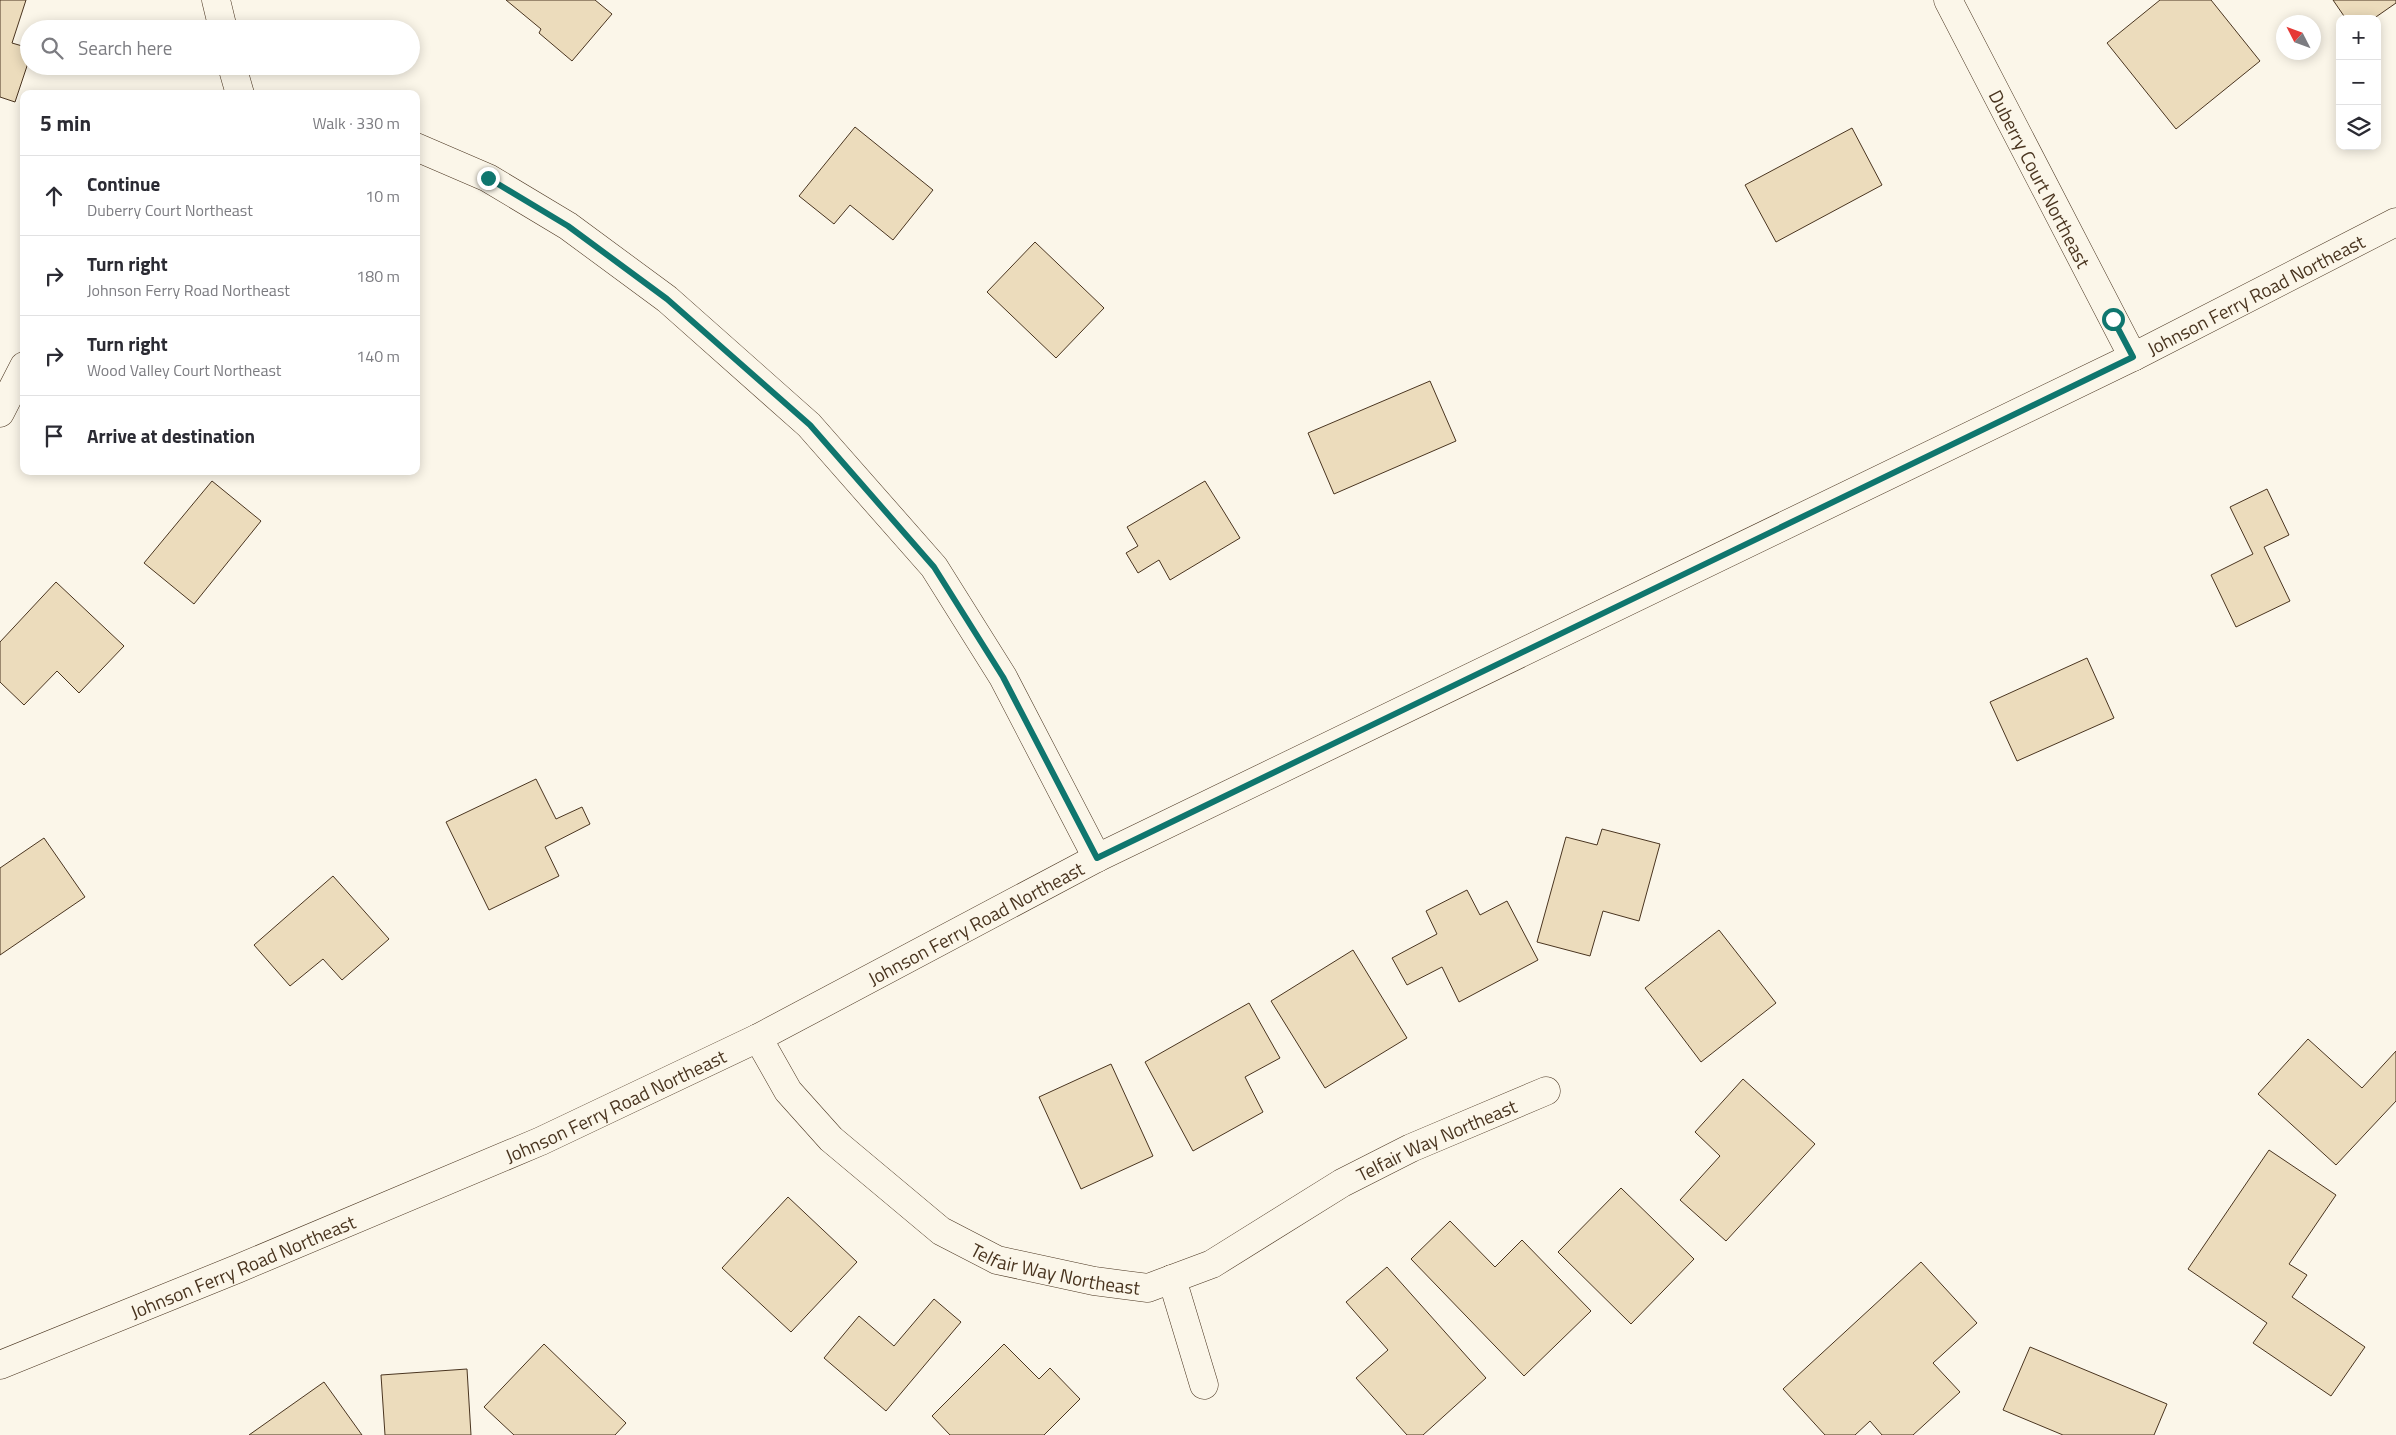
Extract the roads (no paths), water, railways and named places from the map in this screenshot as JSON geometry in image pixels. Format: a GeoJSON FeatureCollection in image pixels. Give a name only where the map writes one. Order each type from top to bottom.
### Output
{"type":"FeatureCollection","features":[{"type":"Feature","properties":{"kind":"main road"},"geometry":{"type":"LineString","coordinates":[[216,0],[221,20]]}},
{"type":"Feature","properties":{"kind":"main road","name":"Duberry Court Northeast"},"geometry":{"type":"LineString","coordinates":[[1948,0],[2133,357]]}},
{"type":"Feature","properties":{"kind":"main road"},"geometry":{"type":"LineString","coordinates":[[235,75],[239,90]]}},
{"type":"Feature","properties":{"kind":"main road"},"geometry":{"type":"LineString","coordinates":[[420,149],[488,178],[568,226],[667,299],[810,425],[934,567],[1003,677],[1097,858]]}},
{"type":"Feature","properties":{"kind":"main road","name":"Johnson Ferry Road Northeast"},"geometry":{"type":"LineString","coordinates":[[0,1365],[237,1269],[541,1142],[758,1038],[1097,858],[2133,357],[2396,222]]}},
{"type":"Feature","properties":{"kind":"main road"},"geometry":{"type":"LineString","coordinates":[[0,413],[20,374]]}},
{"type":"Feature","properties":{"kind":"main road","name":"Telfair Way Northeast"},"geometry":{"type":"LineString","coordinates":[[758,1038],[788,1090],[831,1139],[941,1231],[997,1260],[1094,1281],[1148,1288],[1212,1264],[1342,1183],[1411,1148],[1546,1091]]}},
{"type":"Feature","properties":{"kind":"main road"},"geometry":{"type":"LineString","coordinates":[[1172,1279],[1204,1385]]}}]}
